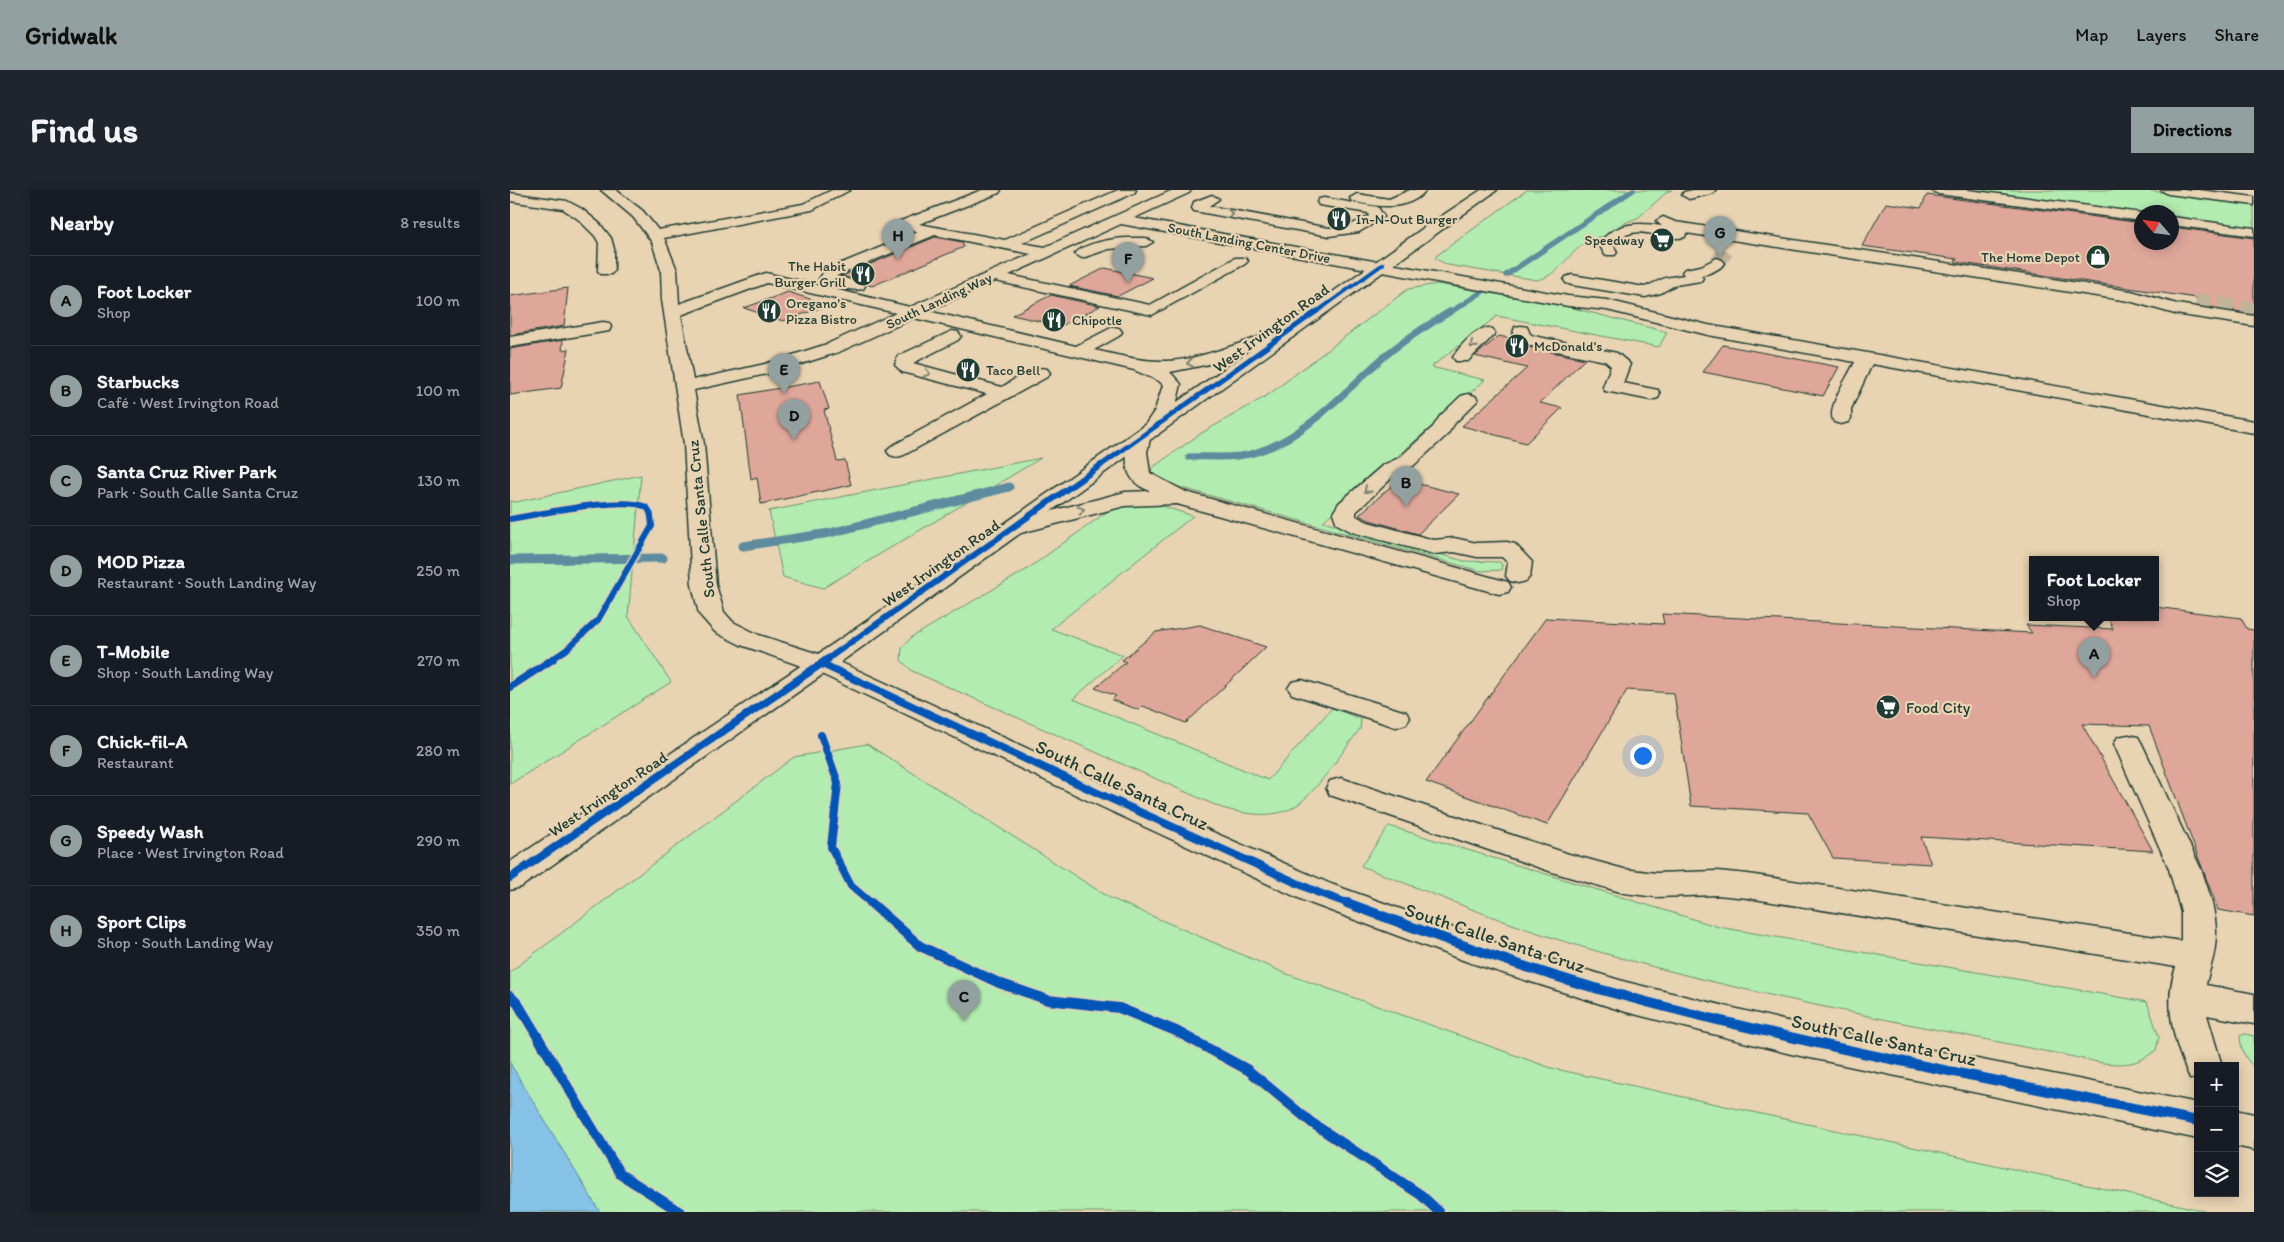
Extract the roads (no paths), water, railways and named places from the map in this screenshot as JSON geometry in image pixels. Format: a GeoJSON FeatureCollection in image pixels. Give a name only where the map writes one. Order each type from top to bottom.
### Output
{"type":"FeatureCollection","features":[{"type":"Feature","properties":{"kind":"main road","name":"South Calle Santa Cruz"},"geometry":{"type":"LineString","coordinates":[[608,190],[638,214],[659,241],[668,270],[670,300],[694,444],[704,585],[712,614],[724,627],[750,640],[822,664],[1318,893],[1480,952],[1626,997],[1782,1036],[2194,1120]]}},
{"type":"Feature","properties":{"kind":"main road"},"geometry":{"type":"LineString","coordinates":[[654,235],[807,207],[843,190]]}},
{"type":"Feature","properties":{"kind":"main road"},"geometry":{"type":"LineString","coordinates":[[994,190],[903,225],[1046,252]]}},
{"type":"Feature","properties":{"kind":"main road"},"geometry":{"type":"LineString","coordinates":[[1005,245],[1129,190]]}},
{"type":"Feature","properties":{"kind":"main road","name":"South Landing Way"},"geometry":{"type":"LineString","coordinates":[[685,387],[795,361],[841,345],[1184,190]]}},
{"type":"Feature","properties":{"kind":"main road"},"geometry":{"type":"LineString","coordinates":[[1321,196],[1339,193],[1360,199],[1392,203],[1402,201],[1419,190]]}},
{"type":"Feature","properties":{"kind":"main road","name":"West Irvington Road"},"geometry":{"type":"LineString","coordinates":[[510,878],[822,664],[1384,263],[1490,190]]}},
{"type":"Feature","properties":{"kind":"main road"},"geometry":{"type":"LineString","coordinates":[[1689,195],[1709,190]]}},
{"type":"Feature","properties":{"kind":"main road"},"geometry":{"type":"LineString","coordinates":[[1938,190],[2134,216]]}},
{"type":"Feature","properties":{"kind":"main road"},"geometry":{"type":"LineString","coordinates":[[2168,190],[2254,201]]}},
{"type":"Feature","properties":{"kind":"main road"},"geometry":{"type":"LineString","coordinates":[[2223,190],[2254,194]]}},
{"type":"Feature","properties":{"kind":"main road"},"geometry":{"type":"LineString","coordinates":[[541,201],[569,193]]}},
{"type":"Feature","properties":{"kind":"main road"},"geometry":{"type":"LineString","coordinates":[[1212,199],[1199,204],[1199,208],[1329,232],[1344,232],[1356,229],[1377,217],[1372,210],[1321,196]]}},
{"type":"Feature","properties":{"kind":"main road"},"geometry":{"type":"LineString","coordinates":[[510,197],[573,208],[598,230],[606,242],[606,270]]}},
{"type":"Feature","properties":{"kind":"main road","name":"South Landing Center Drive"},"geometry":{"type":"LineString","coordinates":[[1137,211],[1384,263]]}},
{"type":"Feature","properties":{"kind":"main road","name":"South Landing Center Drive"},"geometry":{"type":"LineString","coordinates":[[1119,219],[1384,263]]}},
{"type":"Feature","properties":{"kind":"main road"},"geometry":{"type":"LineString","coordinates":[[1662,221],[1671,226],[2131,296],[2151,300],[2175,309],[2254,322]]}},
{"type":"Feature","properties":{"kind":"main road"},"geometry":{"type":"LineString","coordinates":[[2179,222],[2254,232]]}},
{"type":"Feature","properties":{"kind":"main road"},"geometry":{"type":"LineString","coordinates":[[1610,252],[1606,246],[1607,241],[1619,230],[1634,227],[1724,241],[1730,245],[1727,250]]}},
{"type":"Feature","properties":{"kind":"main road"},"geometry":{"type":"LineString","coordinates":[[894,294],[827,279],[830,273],[933,231]]}},
{"type":"Feature","properties":{"kind":"main road"},"geometry":{"type":"LineString","coordinates":[[1128,251],[1100,250],[1073,260],[1102,245],[1118,241],[1146,242]]}},
{"type":"Feature","properties":{"kind":"main road"},"geometry":{"type":"LineString","coordinates":[[993,276],[1152,310],[1240,261]]}},
{"type":"Feature","properties":{"kind":"main road"},"geometry":{"type":"LineString","coordinates":[[1384,263],[1574,302],[1607,305],[1708,330],[2254,427]]}},
{"type":"Feature","properties":{"kind":"main road"},"geometry":{"type":"LineString","coordinates":[[1572,280],[1645,292],[1655,290],[1671,281],[1693,275],[1717,264]]}},
{"type":"Feature","properties":{"kind":"main road"},"geometry":{"type":"LineString","coordinates":[[1048,270],[1040,274],[1042,278],[1164,303]]}},
{"type":"Feature","properties":{"kind":"main road"},"geometry":{"type":"LineString","coordinates":[[673,312],[766,278],[1140,366],[1166,377],[1172,384],[1165,410],[1145,435],[1138,452],[1140,475],[1146,481],[1178,497],[1509,582],[1520,562],[1508,549],[1477,550],[1454,546],[1434,547],[1360,527],[1345,519],[1344,513],[1347,508],[1390,469],[1406,462],[1440,431],[1443,424],[1468,400]]}},
{"type":"Feature","properties":{"kind":"main road"},"geometry":{"type":"LineString","coordinates":[[2151,300],[2196,301]]}},
{"type":"Feature","properties":{"kind":"main road"},"geometry":{"type":"LineString","coordinates":[[510,342],[603,327]]}},
{"type":"Feature","properties":{"kind":"main road"},"geometry":{"type":"LineString","coordinates":[[1521,331],[1521,336],[1529,340],[1630,362],[1636,368],[1634,373],[1626,380],[1612,385],[1651,394]]}},
{"type":"Feature","properties":{"kind":"main road"},"geometry":{"type":"LineString","coordinates":[[1080,351],[1113,332]]}},
{"type":"Feature","properties":{"kind":"main road"},"geometry":{"type":"LineString","coordinates":[[1140,366],[1168,367],[1199,361],[1287,333]]}},
{"type":"Feature","properties":{"kind":"main road"},"geometry":{"type":"LineString","coordinates":[[1462,358],[1465,352],[1486,334]]}},
{"type":"Feature","properties":{"kind":"main road"},"geometry":{"type":"LineString","coordinates":[[952,336],[904,360],[904,365],[908,368],[1004,393]]}},
{"type":"Feature","properties":{"kind":"main road"},"geometry":{"type":"LineString","coordinates":[[1841,418],[1841,409],[1866,358]]}},
{"type":"Feature","properties":{"kind":"main road"},"geometry":{"type":"LineString","coordinates":[[897,451],[1041,374]]}},
{"type":"Feature","properties":{"kind":"main road"},"geometry":{"type":"LineString","coordinates":[[1016,527],[1125,499],[1178,497]]}},
{"type":"Feature","properties":{"kind":"main road"},"geometry":{"type":"LineString","coordinates":[[1302,688],[1396,718]]}},
{"type":"Feature","properties":{"kind":"main road"},"geometry":{"type":"LineString","coordinates":[[2128,744],[2186,869],[2192,890],[2200,936],[2196,957],[2189,976],[2187,996],[2192,1027],[2202,1062]]}},
{"type":"Feature","properties":{"kind":"main road"},"geometry":{"type":"LineString","coordinates":[[1341,788],[1563,864],[1624,881],[1656,885],[1717,883],[1748,886],[2196,957]]}},
{"type":"Feature","properties":{"kind":"main road"},"geometry":{"type":"LineString","coordinates":[[2187,996],[2254,1008]]}},
{"type":"Feature","properties":{"kind":"main road"},"geometry":{"type":"LineString","coordinates":[[2239,1129],[2254,1132]]}},
{"type":"Feature","properties":{"kind":"water"},"geometry":{"type":"Polygon","coordinates":[[[510,1063],[600,1212],[510,1212],[510,1063]]]}},
{"type":"Feature","properties":{"kind":"waterway"},"geometry":{"type":"LineString","coordinates":[[1506,275],[1633,190]]}},
{"type":"Feature","properties":{"kind":"waterway"},"geometry":{"type":"LineString","coordinates":[[1449,313],[1482,292]]}},
{"type":"Feature","properties":{"kind":"waterway"},"geometry":{"type":"LineString","coordinates":[[1189,457],[1246,455],[1273,446],[1291,436],[1324,412],[1393,350],[1417,332],[1451,311]]}},
{"type":"Feature","properties":{"kind":"waterway"},"geometry":{"type":"LineString","coordinates":[[743,546],[830,533],[1009,487]]}},
{"type":"Feature","properties":{"kind":"waterway"},"geometry":{"type":"LineString","coordinates":[[510,560],[663,558]]}},
{"type":"Feature","properties":{"kind":"tunnel"},"geometry":{"type":"LineString","coordinates":[[1717,263],[1727,250]]}},
{"type":"Feature","properties":{"kind":"tunnel"},"geometry":{"type":"LineString","coordinates":[[2196,301],[2254,310]]}},
{"type":"Feature","properties":{"kind":"place","name":"In-N-Out Burger"},"geometry":{"type":"Point","coordinates":[1339,219]}},
{"type":"Feature","properties":{"kind":"place","name":"Speedway"},"geometry":{"type":"Point","coordinates":[1662,240]}},
{"type":"Feature","properties":{"kind":"place","name":"Speedy Wash"},"geometry":{"type":"Point","coordinates":[1720,257]}},
{"type":"Feature","properties":{"kind":"place","name":"The Home Depot"},"geometry":{"type":"Point","coordinates":[2098,257]}},
{"type":"Feature","properties":{"kind":"place","name":"Sport Clips"},"geometry":{"type":"Point","coordinates":[898,260]}},
{"type":"Feature","properties":{"kind":"place","name":"The Habit Burger Grill"},"geometry":{"type":"Point","coordinates":[863,274]}},
{"type":"Feature","properties":{"kind":"place","name":"Chick-fil-A"},"geometry":{"type":"Point","coordinates":[1128,283]}},
{"type":"Feature","properties":{"kind":"place","name":"Oregano's Pizza Bistro"},"geometry":{"type":"Point","coordinates":[769,311]}},
{"type":"Feature","properties":{"kind":"place","name":"Chipotle"},"geometry":{"type":"Point","coordinates":[1054,320]}},
{"type":"Feature","properties":{"kind":"place","name":"McDonald's"},"geometry":{"type":"Point","coordinates":[1517,346]}},
{"type":"Feature","properties":{"kind":"place","name":"Taco Bell"},"geometry":{"type":"Point","coordinates":[968,370]}},
{"type":"Feature","properties":{"kind":"place","name":"T-Mobile"},"geometry":{"type":"Point","coordinates":[784,394]}},
{"type":"Feature","properties":{"kind":"place","name":"MOD Pizza"},"geometry":{"type":"Point","coordinates":[794,440]}},
{"type":"Feature","properties":{"kind":"place","name":"Starbucks"},"geometry":{"type":"Point","coordinates":[1406,507]}},
{"type":"Feature","properties":{"kind":"place","name":"Foot Locker"},"geometry":{"type":"Point","coordinates":[2094,678]}},
{"type":"Feature","properties":{"kind":"place","name":"Food City"},"geometry":{"type":"Point","coordinates":[1888,707]}},
{"type":"Feature","properties":{"kind":"place","name":"Santa Cruz River Park"},"geometry":{"type":"Point","coordinates":[964,1021]}}]}
